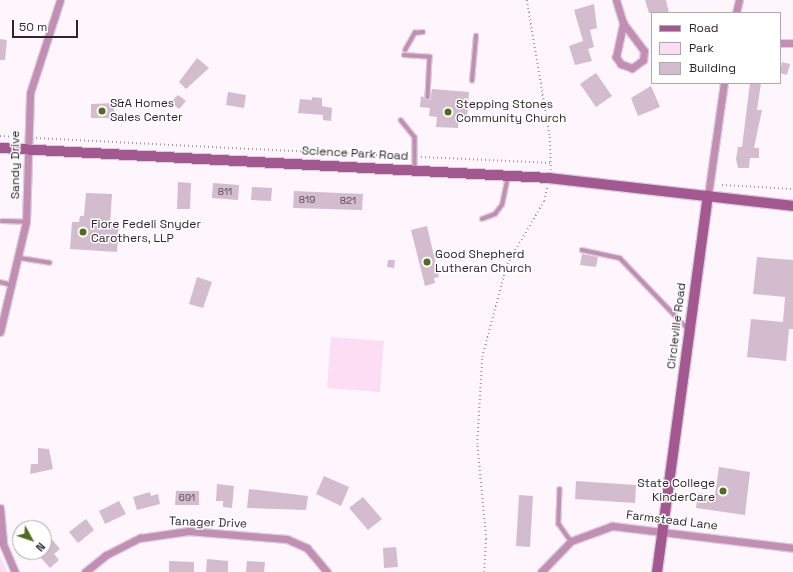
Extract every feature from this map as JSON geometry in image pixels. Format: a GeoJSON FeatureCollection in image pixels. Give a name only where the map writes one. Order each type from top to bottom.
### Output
{"type":"FeatureCollection","features":[{"type":"Feature","properties":{"kind":"main road","name":"Science Park Road"},"geometry":{"type":"LineString","coordinates":[[0,148],[508,175],[708,195],[793,206]]}},
{"type":"Feature","properties":{"kind":"main road","name":"Circleville Road"},"geometry":{"type":"LineString","coordinates":[[657,572],[708,195]]}},
{"type":"Feature","properties":{"kind":"street","name":"Sandy Drive"},"geometry":{"type":"LineString","coordinates":[[0,332],[20,258],[26,222],[28,149],[26,137],[33,79],[60,0]]}},
{"type":"Feature","properties":{"kind":"street"},"geometry":{"type":"LineString","coordinates":[[616,0],[623,23],[644,50],[643,60],[632,68],[621,64],[616,57],[623,23]]}},
{"type":"Feature","properties":{"kind":"street"},"geometry":{"type":"LineString","coordinates":[[736,12],[739,0]]}},
{"type":"Feature","properties":{"kind":"street"},"geometry":{"type":"LineString","coordinates":[[781,42],[793,44]]}},
{"type":"Feature","properties":{"kind":"street","name":"Circleville Road"},"geometry":{"type":"LineString","coordinates":[[708,195],[724,84]]}},
{"type":"Feature","properties":{"kind":"street"},"geometry":{"type":"LineString","coordinates":[[0,508],[3,544],[15,572]]}},
{"type":"Feature","properties":{"kind":"street","name":"Farmstead Lane"},"geometry":{"type":"LineString","coordinates":[[541,572],[571,541],[612,526],[793,548]]}},
{"type":"Feature","properties":{"kind":"street","name":"Tanager Drive"},"geometry":{"type":"LineString","coordinates":[[85,572],[106,555],[134,540],[188,531],[287,539],[307,548],[327,572]]}},
{"type":"Feature","properties":{"kind":"lane"},"geometry":{"type":"LineString","coordinates":[[405,50],[415,33],[423,32]]}},
{"type":"Feature","properties":{"kind":"lane"},"geometry":{"type":"LineString","coordinates":[[472,81],[476,36]]}},
{"type":"Feature","properties":{"kind":"lane"},"geometry":{"type":"LineString","coordinates":[[404,56],[430,57],[428,97]]}},
{"type":"Feature","properties":{"kind":"lane"},"geometry":{"type":"LineString","coordinates":[[401,120],[415,137],[415,170]]}},
{"type":"Feature","properties":{"kind":"lane"},"geometry":{"type":"LineString","coordinates":[[482,219],[494,214],[502,205],[508,175]]}},
{"type":"Feature","properties":{"kind":"lane"},"geometry":{"type":"LineString","coordinates":[[2,221],[26,222]]}},
{"type":"Feature","properties":{"kind":"lane"},"geometry":{"type":"LineString","coordinates":[[582,250],[620,258],[690,330]]}},
{"type":"Feature","properties":{"kind":"lane"},"geometry":{"type":"LineString","coordinates":[[20,258],[50,263]]}},
{"type":"Feature","properties":{"kind":"lane"},"geometry":{"type":"LineString","coordinates":[[0,282],[13,285]]}},
{"type":"Feature","properties":{"kind":"lane"},"geometry":{"type":"LineString","coordinates":[[560,489],[559,524],[571,541]]}},
{"type":"Feature","properties":{"kind":"path"},"geometry":{"type":"LineString","coordinates":[[526,0],[553,163],[551,170]]}},
{"type":"Feature","properties":{"kind":"path"},"geometry":{"type":"LineString","coordinates":[[0,136],[553,163]]}},
{"type":"Feature","properties":{"kind":"path"},"geometry":{"type":"LineString","coordinates":[[722,185],[793,188]]}},
{"type":"Feature","properties":{"kind":"path"},"geometry":{"type":"LineString","coordinates":[[484,572],[486,538],[477,444],[484,342],[506,264],[544,201],[547,189]]}},
{"type":"Feature","properties":{"kind":"green space"},"geometry":{"type":"Polygon","coordinates":[[[331,337],[384,341],[380,392],[327,388],[331,337]]]}},
{"type":"Feature","properties":{"kind":"green space"},"geometry":{"type":"Polygon","coordinates":[[[0,555],[4,565],[8,572],[0,572],[0,555]]]}},
{"type":"Feature","properties":{"kind":"building"},"geometry":{"type":"Polygon","coordinates":[[[645,0],[666,0],[669,12],[649,13],[645,0]]]}},
{"type":"Feature","properties":{"kind":"building"},"geometry":{"type":"Polygon","coordinates":[[[594,4],[597,28],[590,30],[594,47],[588,49],[592,61],[575,65],[569,46],[583,41],[574,10],[594,4]]]}},
{"type":"Feature","properties":{"kind":"building"},"geometry":{"type":"Polygon","coordinates":[[[0,39],[7,40],[5,60],[0,60],[0,39]]]}},
{"type":"Feature","properties":{"kind":"building"},"geometry":{"type":"Polygon","coordinates":[[[197,58],[209,68],[186,89],[179,82],[197,58]]]}},
{"type":"Feature","properties":{"kind":"building"},"geometry":{"type":"Polygon","coordinates":[[[782,62],[790,64],[787,75],[781,73],[782,62]]]}},
{"type":"Feature","properties":{"kind":"building"},"geometry":{"type":"Polygon","coordinates":[[[596,73],[612,96],[596,107],[580,84],[596,73]]]}},
{"type":"Feature","properties":{"kind":"building"},"geometry":{"type":"Polygon","coordinates":[[[750,84],[761,84],[757,110],[762,110],[754,148],[759,148],[759,158],[750,158],[749,168],[738,168],[736,159],[738,147],[742,147],[750,84]]]}},
{"type":"Feature","properties":{"kind":"building"},"geometry":{"type":"Polygon","coordinates":[[[651,86],[660,107],[638,116],[631,98],[651,86]]]}},
{"type":"Feature","properties":{"kind":"building","name":"Stepping Stones Community Church"},"geometry":{"type":"Polygon","coordinates":[[[432,89],[469,92],[467,119],[459,118],[458,128],[436,127],[437,117],[429,116],[430,108],[420,107],[421,96],[430,100],[432,89]]]}},
{"type":"Feature","properties":{"kind":"building"},"geometry":{"type":"Polygon","coordinates":[[[228,92],[246,95],[244,108],[226,105],[228,92]]]}},
{"type":"Feature","properties":{"kind":"building"},"geometry":{"type":"Polygon","coordinates":[[[178,95],[186,101],[179,109],[171,102],[178,95]]]}},
{"type":"Feature","properties":{"kind":"building"},"geometry":{"type":"Polygon","coordinates":[[[312,97],[322,98],[322,106],[332,108],[331,121],[323,120],[323,115],[298,113],[300,99],[312,100],[312,97]]]}},
{"type":"Feature","properties":{"kind":"building","name":"S&A Homes Sales Center"},"geometry":{"type":"Polygon","coordinates":[[[114,103],[114,118],[91,118],[91,104],[114,103]]]}},
{"type":"Feature","properties":{"kind":"building"},"geometry":{"type":"Polygon","coordinates":[[[178,182],[191,183],[190,209],[177,209],[178,182]]]}},
{"type":"Feature","properties":{"kind":"building"},"geometry":{"type":"Polygon","coordinates":[[[213,183],[239,185],[238,200],[212,198],[213,183]]]}},
{"type":"Feature","properties":{"kind":"building"},"geometry":{"type":"Polygon","coordinates":[[[252,187],[272,188],[271,201],[251,200],[252,187]]]}},
{"type":"Feature","properties":{"kind":"building"},"geometry":{"type":"Polygon","coordinates":[[[294,191],[363,194],[362,210],[293,208],[294,191]]]}},
{"type":"Feature","properties":{"kind":"building"},"geometry":{"type":"Polygon","coordinates":[[[86,193],[112,194],[110,224],[119,224],[117,252],[70,249],[72,222],[79,222],[80,216],[84,216],[86,193]]]}},
{"type":"Feature","properties":{"kind":"building","name":"Good Shepherd Lutheran Church"},"geometry":{"type":"Polygon","coordinates":[[[427,226],[439,277],[434,278],[435,283],[425,286],[411,230],[427,226]]]}},
{"type":"Feature","properties":{"kind":"building"},"geometry":{"type":"Polygon","coordinates":[[[582,254],[598,257],[596,267],[580,265],[582,254]]]}},
{"type":"Feature","properties":{"kind":"building"},"geometry":{"type":"Polygon","coordinates":[[[757,257],[793,260],[793,329],[789,329],[786,361],[747,357],[751,319],[783,322],[785,297],[753,294],[757,257]]]}},
{"type":"Feature","properties":{"kind":"building"},"geometry":{"type":"Polygon","coordinates":[[[388,260],[395,260],[394,268],[387,267],[388,260]]]}},
{"type":"Feature","properties":{"kind":"building"},"geometry":{"type":"Polygon","coordinates":[[[197,277],[212,282],[203,308],[189,304],[197,277]]]}},
{"type":"Feature","properties":{"kind":"building"},"geometry":{"type":"Polygon","coordinates":[[[38,448],[49,449],[53,469],[30,474],[31,464],[38,464],[38,448]]]}},
{"type":"Feature","properties":{"kind":"building","name":"State College KinderCare"},"geometry":{"type":"Polygon","coordinates":[[[719,467],[750,472],[745,515],[696,508],[698,493],[715,495],[719,467]]]}},
{"type":"Feature","properties":{"kind":"building"},"geometry":{"type":"Polygon","coordinates":[[[324,476],[349,487],[341,506],[316,494],[324,476]]]}},
{"type":"Feature","properties":{"kind":"building"},"geometry":{"type":"Polygon","coordinates":[[[576,481],[636,485],[635,503],[575,499],[576,481]]]}},
{"type":"Feature","properties":{"kind":"building"},"geometry":{"type":"Polygon","coordinates":[[[217,484],[234,486],[232,508],[223,507],[223,501],[216,501],[217,484]]]}},
{"type":"Feature","properties":{"kind":"building"},"geometry":{"type":"Polygon","coordinates":[[[249,489],[308,496],[306,510],[247,508],[249,489]]]}},
{"type":"Feature","properties":{"kind":"building"},"geometry":{"type":"Polygon","coordinates":[[[176,491],[199,491],[199,505],[175,505],[176,491]]]}},
{"type":"Feature","properties":{"kind":"building"},"geometry":{"type":"Polygon","coordinates":[[[150,492],[151,496],[158,494],[160,504],[137,510],[133,497],[150,492]]]}},
{"type":"Feature","properties":{"kind":"building"},"geometry":{"type":"Polygon","coordinates":[[[519,495],[533,496],[530,547],[516,546],[519,495]]]}},
{"type":"Feature","properties":{"kind":"building"},"geometry":{"type":"Polygon","coordinates":[[[363,497],[382,519],[368,530],[349,508],[363,497]]]}},
{"type":"Feature","properties":{"kind":"building"},"geometry":{"type":"Polygon","coordinates":[[[119,501],[126,514],[105,524],[99,511],[119,501]]]}},
{"type":"Feature","properties":{"kind":"building"},"geometry":{"type":"Polygon","coordinates":[[[86,519],[94,530],[78,543],[69,532],[86,519]]]}},
{"type":"Feature","properties":{"kind":"building"},"geometry":{"type":"Polygon","coordinates":[[[52,540],[60,549],[54,554],[59,560],[50,568],[43,560],[52,560],[52,540]]]}},
{"type":"Feature","properties":{"kind":"building"},"geometry":{"type":"Polygon","coordinates":[[[396,547],[398,567],[384,568],[383,548],[396,547]]]}},
{"type":"Feature","properties":{"kind":"building"},"geometry":{"type":"Polygon","coordinates":[[[207,559],[228,561],[228,572],[206,572],[207,559]]]}},
{"type":"Feature","properties":{"kind":"building"},"geometry":{"type":"Polygon","coordinates":[[[169,561],[194,562],[194,572],[169,572],[169,561]]]}},
{"type":"Feature","properties":{"kind":"building"},"geometry":{"type":"Polygon","coordinates":[[[247,561],[265,562],[264,572],[246,572],[247,561]]]}},
{"type":"Feature","properties":{"kind":"place","name":"S&A Homes Sales Center"},"geometry":{"type":"Point","coordinates":[102,111]}},
{"type":"Feature","properties":{"kind":"place","name":"Stepping Stones Community Church"},"geometry":{"type":"Point","coordinates":[448,112]}},
{"type":"Feature","properties":{"kind":"place","name":"Fiore Fedeli Snyder Carothers, LLP"},"geometry":{"type":"Point","coordinates":[83,232]}},
{"type":"Feature","properties":{"kind":"place","name":"Good Shepherd Lutheran Church"},"geometry":{"type":"Point","coordinates":[427,262]}},
{"type":"Feature","properties":{"kind":"place","name":"State College KinderCare"},"geometry":{"type":"Point","coordinates":[723,491]}}]}
